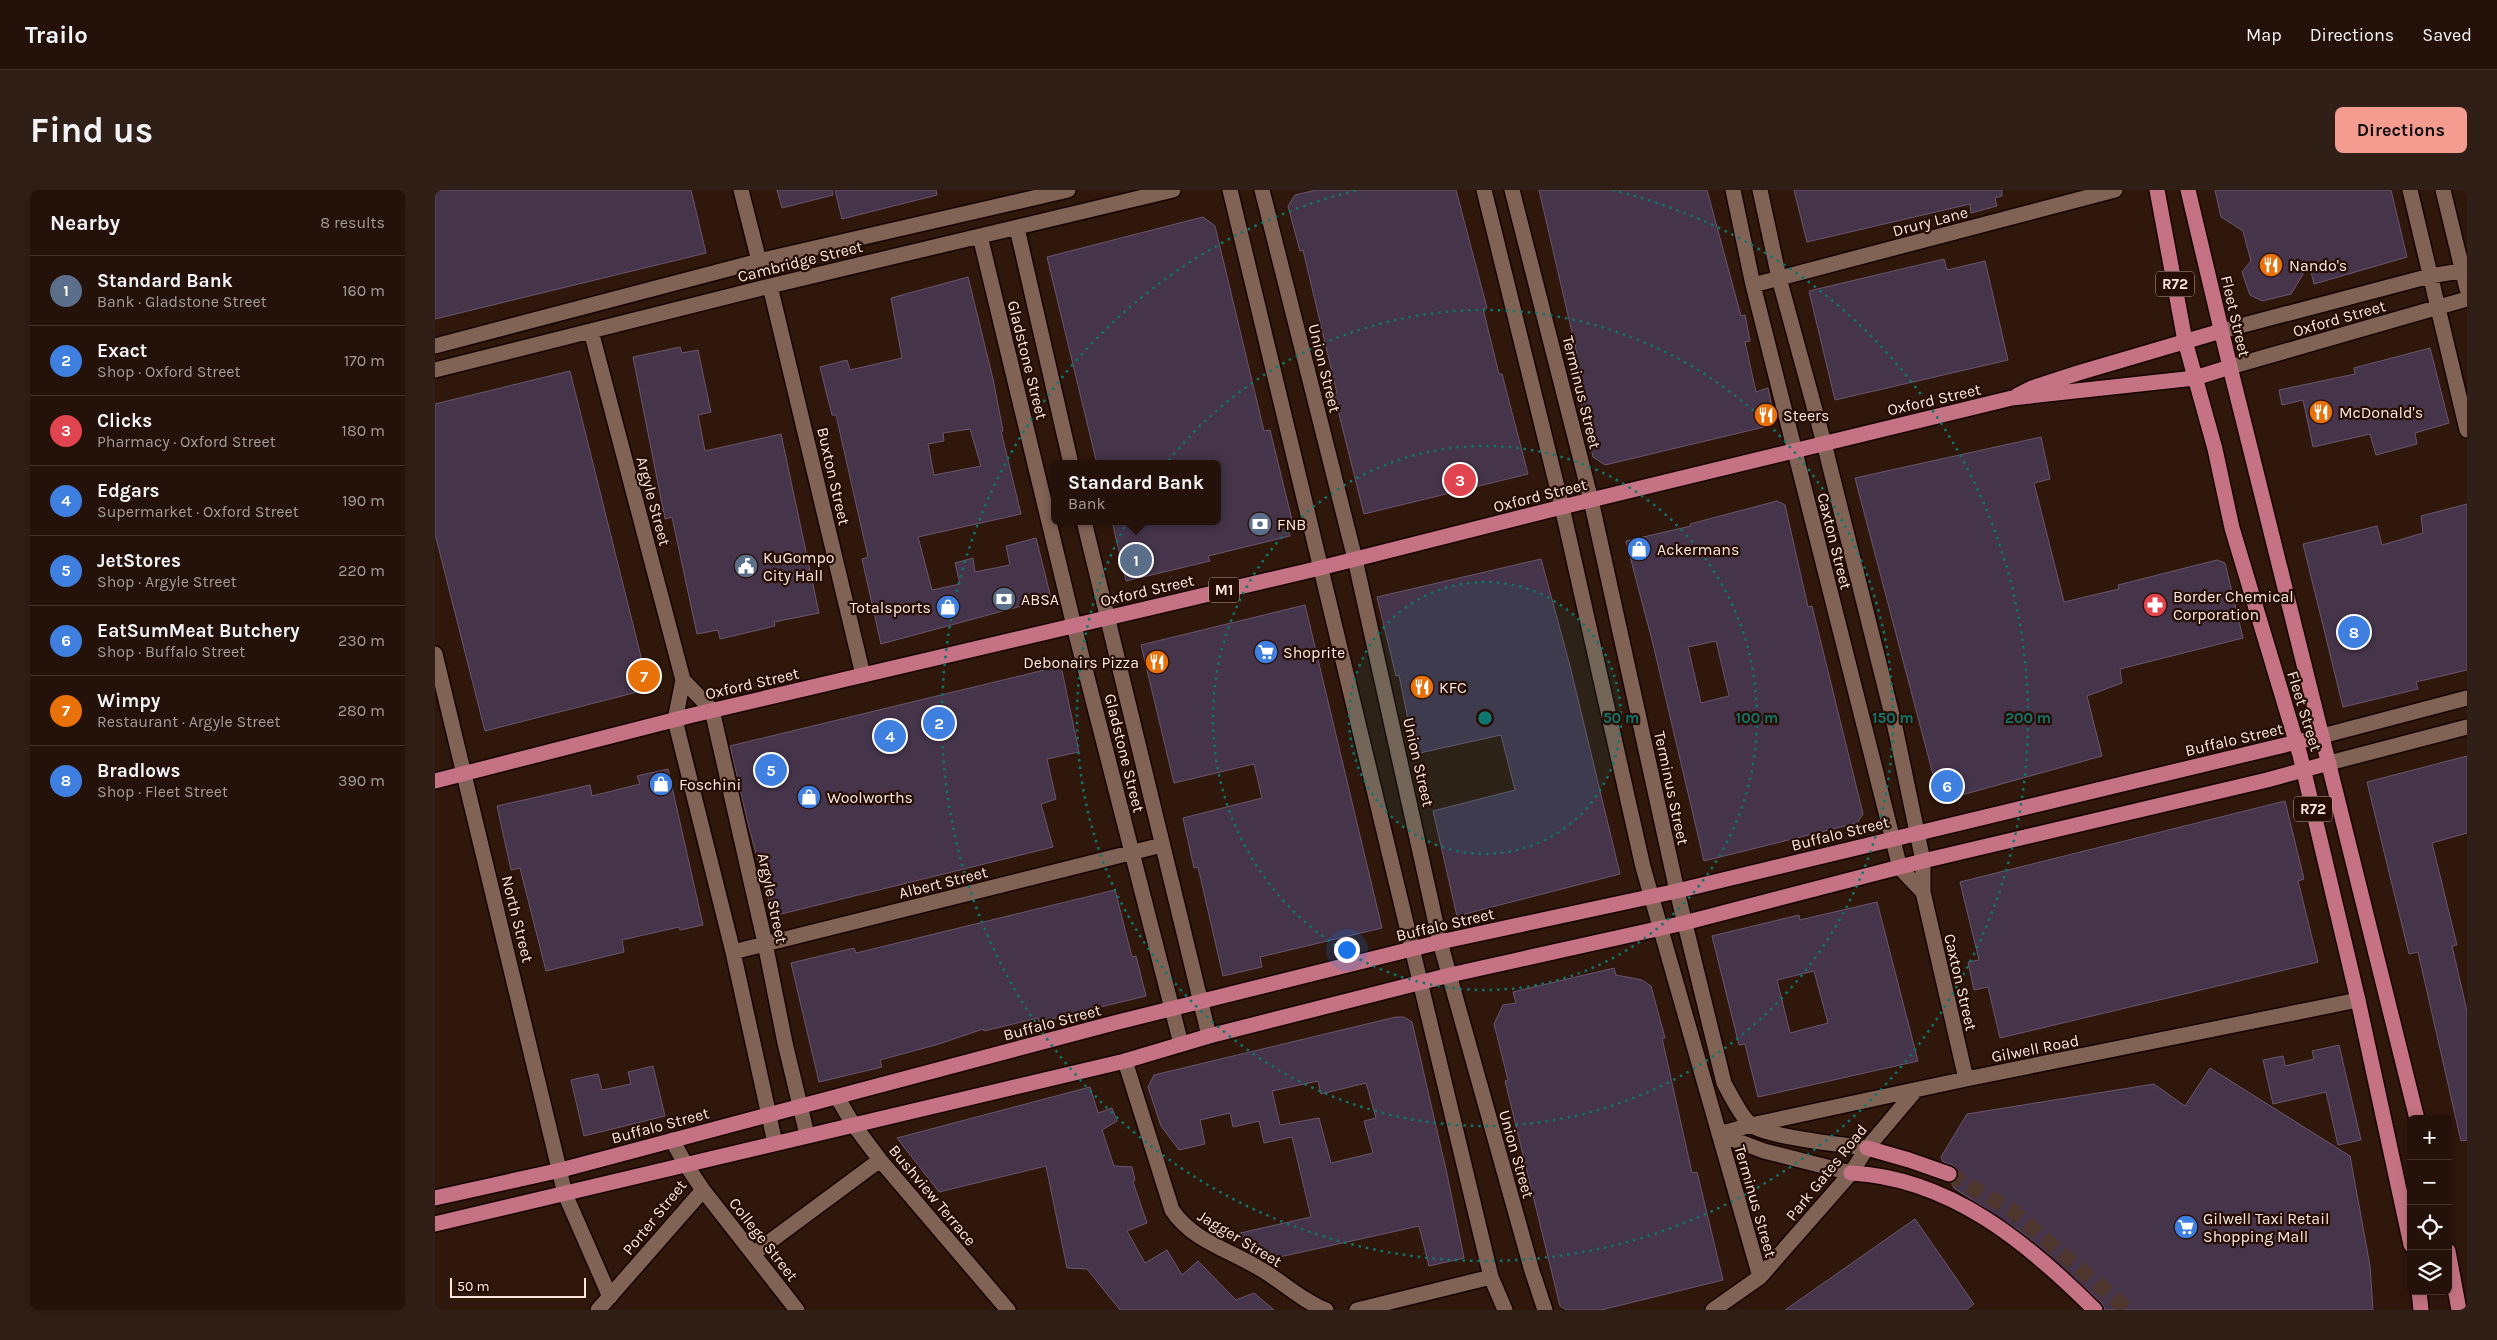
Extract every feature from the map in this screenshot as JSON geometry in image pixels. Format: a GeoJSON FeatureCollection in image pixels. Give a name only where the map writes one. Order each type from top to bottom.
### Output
{"type":"FeatureCollection","features":[{"type":"Feature","properties":{"kind":"main road","name":"Fleet Street"},"geometry":{"type":"LineString","coordinates":[[2157,190],[2185,342],[2215,449],[2232,528],[2303,770],[2358,1000],[2407,1227]]}},
{"type":"Feature","properties":{"kind":"main road","name":"Fleet Street"},"geometry":{"type":"LineString","coordinates":[[2188,190],[2221,331],[2416,1115]]}},
{"type":"Feature","properties":{"kind":"main road","name":"Oxford Street"},"geometry":{"type":"LineString","coordinates":[[2012,398],[2032,388],[2221,331]]}},
{"type":"Feature","properties":{"kind":"main road","name":"Oxford Street"},"geometry":{"type":"LineString","coordinates":[[435,781],[712,710],[1320,568],[1562,507],[2012,398],[2195,378],[2230,367]]}},
{"type":"Feature","properties":{"kind":"main road","name":"Buffalo Street"},"geometry":{"type":"LineString","coordinates":[[435,1198],[561,1170],[767,1113],[837,1097],[1171,1009],[1411,949],[1677,892],[1917,832],[2323,736]]}},
{"type":"Feature","properties":{"kind":"main road"},"geometry":{"type":"LineString","coordinates":[[435,1224],[1125,1061],[1209,1036],[1420,984],[1449,975],[1660,929],[1923,861],[2329,763]]}},
{"type":"Feature","properties":{"kind":"main road"},"geometry":{"type":"LineString","coordinates":[[1867,1148],[1949,1174]]}},
{"type":"Feature","properties":{"kind":"main road"},"geometry":{"type":"LineString","coordinates":[[1851,1173],[1878,1174],[1915,1183],[1949,1197],[1987,1220],[2024,1246],[2095,1310]]}},
{"type":"Feature","properties":{"kind":"main road"},"geometry":{"type":"LineString","coordinates":[[2452,1270],[2459,1310]]}},
{"type":"Feature","properties":{"kind":"main road"},"geometry":{"type":"LineString","coordinates":[[2455,1284],[2467,1296]]}},
{"type":"Feature","properties":{"kind":"main road"},"geometry":{"type":"LineString","coordinates":[[2419,1295],[2421,1310]]}},
{"type":"Feature","properties":{"kind":"street"},"geometry":{"type":"LineString","coordinates":[[741,190],[759,261]]}},
{"type":"Feature","properties":{"kind":"street","name":"Cambridge Street"},"geometry":{"type":"LineString","coordinates":[[435,346],[759,261],[1068,190]]}},
{"type":"Feature","properties":{"kind":"street","name":"Cambridge Street"},"geometry":{"type":"LineString","coordinates":[[435,370],[770,286],[1173,190]]}},
{"type":"Feature","properties":{"kind":"street"},"geometry":{"type":"LineString","coordinates":[[1230,190],[1491,1277],[1505,1310]]}},
{"type":"Feature","properties":{"kind":"street","name":"Union Street"},"geometry":{"type":"LineString","coordinates":[[1262,190],[1355,559],[1440,942],[1531,1271],[1545,1310]]}},
{"type":"Feature","properties":{"kind":"street","name":"Terminus Street"},"geometry":{"type":"LineString","coordinates":[[1484,190],[1562,507],[1651,897],[1760,1277]]}},
{"type":"Feature","properties":{"kind":"street","name":"Terminus Street"},"geometry":{"type":"LineString","coordinates":[[1512,190],[1591,500],[1684,923],[1724,1083],[1751,1125],[1781,1135],[1867,1148]]}},
{"type":"Feature","properties":{"kind":"street","name":"Caxton Street"},"geometry":{"type":"LineString","coordinates":[[1733,190],[1753,285],[1900,868]]}},
{"type":"Feature","properties":{"kind":"street","name":"Caxton Street"},"geometry":{"type":"LineString","coordinates":[[1760,190],[1779,278],[1824,443],[1895,728],[1923,861],[1923,892],[1966,1079]]}},
{"type":"Feature","properties":{"kind":"street","name":"Drury Lane"},"geometry":{"type":"LineString","coordinates":[[1753,285],[2115,190]]}},
{"type":"Feature","properties":{"kind":"street"},"geometry":{"type":"LineString","coordinates":[[2410,190],[2467,430]]}},
{"type":"Feature","properties":{"kind":"street"},"geometry":{"type":"LineString","coordinates":[[2443,190],[2465,270],[2467,289]]}},
{"type":"Feature","properties":{"kind":"street","name":"Gladstone Street"},"geometry":{"type":"LineString","coordinates":[[1017,228],[1070,460]]}},
{"type":"Feature","properties":{"kind":"street","name":"Gladstone Street"},"geometry":{"type":"LineString","coordinates":[[980,236],[1074,626],[1181,1044]]}},
{"type":"Feature","properties":{"kind":"street","name":"Oxford Street"},"geometry":{"type":"LineString","coordinates":[[2221,331],[2430,276],[2465,270]]}},
{"type":"Feature","properties":{"kind":"street","name":"Buxton Street"},"geometry":{"type":"LineString","coordinates":[[770,286],[863,675]]}},
{"type":"Feature","properties":{"kind":"street","name":"Oxford Street"},"geometry":{"type":"LineString","coordinates":[[2230,367],[2467,299]]}},
{"type":"Feature","properties":{"kind":"street","name":"Argyle Street"},"geometry":{"type":"LineString","coordinates":[[591,331],[683,680],[675,720],[733,952],[761,1072],[767,1113],[775,1143]]}},
{"type":"Feature","properties":{"kind":"street","name":"Gladstone Street"},"geometry":{"type":"LineString","coordinates":[[1085,525],[1209,1036]]}},
{"type":"Feature","properties":{"kind":"street","name":"North Street"},"geometry":{"type":"LineString","coordinates":[[435,654],[561,1170],[565,1194],[610,1297]]}},
{"type":"Feature","properties":{"kind":"street","name":"Argyle Street"},"geometry":{"type":"LineString","coordinates":[[683,680],[712,710],[807,1135]]}},
{"type":"Feature","properties":{"kind":"street","name":"Buffalo Street"},"geometry":{"type":"LineString","coordinates":[[2323,736],[2467,698]]}},
{"type":"Feature","properties":{"kind":"street"},"geometry":{"type":"LineString","coordinates":[[2329,763],[2467,727]]}},
{"type":"Feature","properties":{"kind":"street","name":"Albert Street"},"geometry":{"type":"LineString","coordinates":[[733,952],[1162,845]]}},
{"type":"Feature","properties":{"kind":"street"},"geometry":{"type":"LineString","coordinates":[[1900,868],[1923,892]]}},
{"type":"Feature","properties":{"kind":"street","name":"Gilwell Road"},"geometry":{"type":"LineString","coordinates":[[1719,1134],[1751,1125],[1966,1079],[2358,1000]]}},
{"type":"Feature","properties":{"kind":"street","name":"Jagger Street"},"geometry":{"type":"LineString","coordinates":[[1125,1061],[1172,1210],[1179,1220],[1201,1238],[1257,1267],[1307,1302],[1326,1310]]}},
{"type":"Feature","properties":{"kind":"street","name":"Park Gates Road"},"geometry":{"type":"LineString","coordinates":[[1713,1310],[1760,1277],[1851,1173],[1867,1148],[1915,1090]]}},
{"type":"Feature","properties":{"kind":"street","name":"Bushview Terrace"},"geometry":{"type":"LineString","coordinates":[[837,1097],[853,1124],[880,1160],[1008,1310]]}},
{"type":"Feature","properties":{"kind":"street","name":"Terminus Street"},"geometry":{"type":"LineString","coordinates":[[1719,1134],[1798,1161],[1851,1173]]}},
{"type":"Feature","properties":{"kind":"street","name":"Porter Street"},"geometry":{"type":"LineString","coordinates":[[598,1310],[703,1190],[686,1166],[672,1140]]}},
{"type":"Feature","properties":{"kind":"street"},"geometry":{"type":"LineString","coordinates":[[753,1254],[880,1160]]}},
{"type":"Feature","properties":{"kind":"street","name":"College Street"},"geometry":{"type":"LineString","coordinates":[[703,1190],[797,1310]]}},
{"type":"Feature","properties":{"kind":"street"},"geometry":{"type":"LineString","coordinates":[[1357,1310],[1491,1277]]}},
{"type":"Feature","properties":{"kind":"building"},"geometry":{"type":"Polygon","coordinates":[[[435,190],[691,190],[706,253],[435,319],[435,190]]]}},
{"type":"Feature","properties":{"kind":"building"},"geometry":{"type":"Polygon","coordinates":[[[777,190],[832,190],[833,195],[782,208],[777,190]]]}},
{"type":"Feature","properties":{"kind":"building"},"geometry":{"type":"Polygon","coordinates":[[[835,190],[936,190],[937,195],[842,219],[835,190]]]}},
{"type":"Feature","properties":{"kind":"building"},"geometry":{"type":"Polygon","coordinates":[[[1316,190],[1456,190],[1487,308],[1483,309],[1499,374],[1502,374],[1528,474],[1364,514],[1334,394],[1337,393],[1303,250],[1300,251],[1288,206],[1295,195],[1316,190]]]}},
{"type":"Feature","properties":{"kind":"building"},"geometry":{"type":"Polygon","coordinates":[[[1539,190],[1707,190],[1741,316],[1745,315],[1750,341],[1745,342],[1756,392],[1768,388],[1774,418],[1764,427],[1605,465],[1593,457],[1570,355],[1577,354],[1539,190]]]}},
{"type":"Feature","properties":{"kind":"building"},"geometry":{"type":"Polygon","coordinates":[[[1794,190],[2002,190],[2002,196],[1995,198],[1997,206],[1971,213],[1970,204],[1807,242],[1794,190]]]}},
{"type":"Feature","properties":{"kind":"building"},"geometry":{"type":"Polygon","coordinates":[[[2215,190],[2391,190],[2407,257],[2314,284],[2309,264],[2291,294],[2262,301],[2250,295],[2242,272],[2251,261],[2243,231],[2221,217],[2215,190]]]}},
{"type":"Feature","properties":{"kind":"building"},"geometry":{"type":"Polygon","coordinates":[[[1203,217],[1215,226],[1264,431],[1270,430],[1292,520],[1286,522],[1290,536],[1208,556],[1210,561],[1126,581],[1113,525],[1221,525],[1221,460],[1096,460],[1047,257],[1203,217]]]}},
{"type":"Feature","properties":{"kind":"building"},"geometry":{"type":"Polygon","coordinates":[[[1944,259],[1947,270],[1985,261],[2008,360],[1835,400],[1809,291],[1944,259]]]}},
{"type":"Feature","properties":{"kind":"building"},"geometry":{"type":"Polygon","coordinates":[[[968,277],[993,379],[1003,431],[1001,431],[1021,514],[918,537],[932,590],[960,584],[955,563],[973,558],[975,572],[1010,565],[1006,546],[1036,538],[1051,598],[881,644],[862,559],[868,557],[836,415],[832,415],[820,367],[847,360],[850,370],[902,358],[891,298],[968,277]],[[970,429],[943,433],[944,441],[928,444],[934,475],[981,466],[970,429]]]}},
{"type":"Feature","properties":{"kind":"building","name":"KuGompo City Hall"},"geometry":{"type":"Polygon","coordinates":[[[680,347],[682,353],[698,350],[711,412],[698,415],[705,451],[781,434],[819,613],[774,622],[775,626],[720,639],[718,630],[697,634],[672,517],[665,519],[633,357],[680,347]]]}},
{"type":"Feature","properties":{"kind":"building"},"geometry":{"type":"Polygon","coordinates":[[[2430,348],[2449,423],[2415,433],[2417,444],[2376,455],[2370,434],[2313,447],[2303,400],[2282,405],[2279,390],[2355,374],[2354,368],[2430,348]]]}},
{"type":"Feature","properties":{"kind":"building"},"geometry":{"type":"Polygon","coordinates":[[[570,371],[649,689],[485,731],[435,534],[435,404],[570,371]]]}},
{"type":"Feature","properties":{"kind":"building"},"geometry":{"type":"Polygon","coordinates":[[[2041,437],[2050,479],[2034,483],[2064,602],[2119,589],[2118,585],[2217,560],[2225,563],[2243,638],[2120,669],[2122,683],[2087,696],[2102,756],[1940,801],[1855,478],[2041,437]]]}},
{"type":"Feature","properties":{"kind":"building"},"geometry":{"type":"Polygon","coordinates":[[[1777,501],[1785,505],[1808,607],[1812,606],[1863,814],[1857,823],[1704,861],[1653,644],[1626,541],[1691,526],[1690,524],[1777,501]],[[1716,641],[1688,647],[1701,703],[1729,696],[1716,641]]]}},
{"type":"Feature","properties":{"kind":"building"},"geometry":{"type":"Polygon","coordinates":[[[2467,504],[2467,670],[2416,682],[2418,689],[2343,707],[2303,544],[2377,526],[2382,545],[2423,533],[2421,516],[2467,504]]]}},
{"type":"Feature","properties":{"kind":"building"},"geometry":{"type":"Polygon","coordinates":[[[1541,559],[1570,666],[1620,874],[1457,916],[1433,811],[1515,790],[1501,735],[1415,754],[1399,675],[1396,676],[1377,597],[1541,559]]]}},
{"type":"Feature","properties":{"kind":"building"},"geometry":{"type":"Polygon","coordinates":[[[1305,605],[1382,928],[1260,957],[1262,967],[1223,976],[1198,867],[1194,868],[1183,818],[1262,798],[1254,764],[1174,783],[1141,645],[1305,605]]]}},
{"type":"Feature","properties":{"kind":"building"},"geometry":{"type":"Polygon","coordinates":[[[1061,666],[1079,752],[1047,759],[1056,799],[1041,804],[1053,847],[773,916],[748,824],[730,746],[1061,666]]]}},
{"type":"Feature","properties":{"kind":"building"},"geometry":{"type":"Polygon","coordinates":[[[2467,756],[2467,833],[2432,843],[2457,945],[2452,946],[2467,1011],[2467,1140],[2461,1141],[2418,952],[2409,954],[2367,782],[2467,756]]]}},
{"type":"Feature","properties":{"kind":"building"},"geometry":{"type":"Polygon","coordinates":[[[668,769],[703,925],[680,930],[679,927],[622,940],[624,952],[546,971],[520,868],[511,870],[497,806],[590,785],[592,796],[640,784],[637,776],[668,769]]]}},
{"type":"Feature","properties":{"kind":"building"},"geometry":{"type":"Polygon","coordinates":[[[2285,801],[2304,879],[2298,881],[2318,962],[2000,1038],[1988,987],[1974,990],[1968,962],[1979,960],[1960,882],[2285,801]]]}},
{"type":"Feature","properties":{"kind":"building"},"geometry":{"type":"Polygon","coordinates":[[[1115,890],[1132,957],[1136,956],[1146,996],[1039,1022],[1038,1018],[984,1031],[983,1029],[939,1044],[880,1060],[882,1067],[819,1082],[791,963],[854,948],[856,953],[1115,890]]]}},
{"type":"Feature","properties":{"kind":"building"},"geometry":{"type":"Polygon","coordinates":[[[1877,902],[1918,1061],[1758,1097],[1745,1044],[1739,1045],[1712,936],[1799,915],[1800,920],[1877,902]],[[1814,971],[1777,980],[1790,1033],[1828,1023],[1814,971]]]}},
{"type":"Feature","properties":{"kind":"building"},"geometry":{"type":"Polygon","coordinates":[[[1614,968],[1616,975],[1642,980],[1651,986],[1665,1038],[1662,1038],[1692,1173],[1697,1172],[1723,1280],[1601,1310],[1567,1310],[1560,1306],[1505,1081],[1508,1080],[1494,1024],[1503,1005],[1516,1003],[1513,992],[1614,968]]]}},
{"type":"Feature","properties":{"kind":"building"},"geometry":{"type":"Polygon","coordinates":[[[1396,1017],[1404,1017],[1412,1022],[1464,1258],[1429,1266],[1419,1226],[1275,1258],[1236,1234],[1311,1217],[1292,1137],[1264,1143],[1259,1121],[1233,1127],[1230,1113],[1200,1120],[1205,1144],[1179,1150],[1161,1126],[1148,1087],[1154,1075],[1396,1017]],[[1318,1081],[1272,1091],[1280,1125],[1319,1118],[1331,1163],[1373,1153],[1364,1121],[1376,1118],[1366,1083],[1321,1094],[1318,1081]]]}},
{"type":"Feature","properties":{"kind":"building"},"geometry":{"type":"Polygon","coordinates":[[[2339,1045],[2361,1140],[2338,1145],[2326,1092],[2273,1104],[2263,1060],[2283,1056],[2285,1066],[2314,1059],[2312,1051],[2339,1045]]]}},
{"type":"Feature","properties":{"kind":"building"},"geometry":{"type":"Polygon","coordinates":[[[653,1066],[665,1116],[584,1136],[571,1080],[598,1074],[602,1090],[631,1084],[628,1072],[653,1066]]]}},
{"type":"Feature","properties":{"kind":"building","name":"Gilwell Taxi Retail Shopping Mall"},"geometry":{"type":"Polygon","coordinates":[[[2210,1068],[2350,1156],[2370,1266],[2373,1310],[2105,1310],[2102,1303],[2020,1231],[1954,1188],[1952,1183],[1958,1178],[1958,1172],[1953,1165],[1943,1162],[1941,1157],[1967,1114],[2154,1084],[2185,1106],[2210,1068]]]}},
{"type":"Feature","properties":{"kind":"building"},"geometry":{"type":"Polygon","coordinates":[[[1090,1087],[1098,1113],[1112,1108],[1117,1121],[1102,1130],[1114,1166],[1132,1167],[1135,1180],[1133,1182],[1147,1223],[1127,1231],[1145,1263],[1167,1250],[1182,1275],[1198,1261],[1236,1300],[1254,1293],[1274,1310],[1120,1310],[1087,1269],[1067,1268],[1046,1166],[939,1192],[897,1138],[1090,1087]]]}},
{"type":"Feature","properties":{"kind":"building"},"geometry":{"type":"Polygon","coordinates":[[[1915,1219],[1974,1304],[1966,1310],[1785,1310],[1915,1219]]]}},
{"type":"Feature","properties":{"kind":"tunnel"},"geometry":{"type":"LineString","coordinates":[[1949,1174],[2011,1210],[2128,1310]]}},
{"type":"Feature","properties":{"kind":"place","name":"Nando's"},"geometry":{"type":"Point","coordinates":[2271,265]}},
{"type":"Feature","properties":{"kind":"place","name":"McDonald's"},"geometry":{"type":"Point","coordinates":[2321,412]}},
{"type":"Feature","properties":{"kind":"place","name":"Steers"},"geometry":{"type":"Point","coordinates":[1766,415]}},
{"type":"Feature","properties":{"kind":"place","name":"Clicks"},"geometry":{"type":"Point","coordinates":[1460,480]}},
{"type":"Feature","properties":{"kind":"place","name":"FNB"},"geometry":{"type":"Point","coordinates":[1260,524]}},
{"type":"Feature","properties":{"kind":"place","name":"Ackermans"},"geometry":{"type":"Point","coordinates":[1639,549]}},
{"type":"Feature","properties":{"kind":"place","name":"Standard Bank"},"geometry":{"type":"Point","coordinates":[1136,560]}},
{"type":"Feature","properties":{"kind":"place","name":"KuGompo City Hall"},"geometry":{"type":"Point","coordinates":[746,566]}},
{"type":"Feature","properties":{"kind":"place","name":"ABSA"},"geometry":{"type":"Point","coordinates":[1004,599]}},
{"type":"Feature","properties":{"kind":"place","name":"Border Chemical Corporation"},"geometry":{"type":"Point","coordinates":[2155,605]}},
{"type":"Feature","properties":{"kind":"place","name":"Totalsports"},"geometry":{"type":"Point","coordinates":[948,607]}},
{"type":"Feature","properties":{"kind":"place","name":"Bradlows"},"geometry":{"type":"Point","coordinates":[2354,632]}},
{"type":"Feature","properties":{"kind":"place","name":"Shoprite"},"geometry":{"type":"Point","coordinates":[1266,652]}},
{"type":"Feature","properties":{"kind":"place","name":"Debonairs Pizza"},"geometry":{"type":"Point","coordinates":[1157,662]}},
{"type":"Feature","properties":{"kind":"place","name":"Wimpy"},"geometry":{"type":"Point","coordinates":[644,676]}},
{"type":"Feature","properties":{"kind":"place","name":"KFC"},"geometry":{"type":"Point","coordinates":[1422,687]}},
{"type":"Feature","properties":{"kind":"place","name":"Exact"},"geometry":{"type":"Point","coordinates":[939,723]}},
{"type":"Feature","properties":{"kind":"place","name":"Edgars"},"geometry":{"type":"Point","coordinates":[890,736]}},
{"type":"Feature","properties":{"kind":"place","name":"JetStores"},"geometry":{"type":"Point","coordinates":[771,770]}},
{"type":"Feature","properties":{"kind":"place","name":"Foschini"},"geometry":{"type":"Point","coordinates":[661,784]}},
{"type":"Feature","properties":{"kind":"place","name":"EatSumMeat Butchery"},"geometry":{"type":"Point","coordinates":[1947,786]}},
{"type":"Feature","properties":{"kind":"place","name":"Woolworths"},"geometry":{"type":"Point","coordinates":[809,797]}},
{"type":"Feature","properties":{"kind":"place","name":"Gilwell Taxi Retail Shopping Mall"},"geometry":{"type":"Point","coordinates":[2186,1227]}}]}
